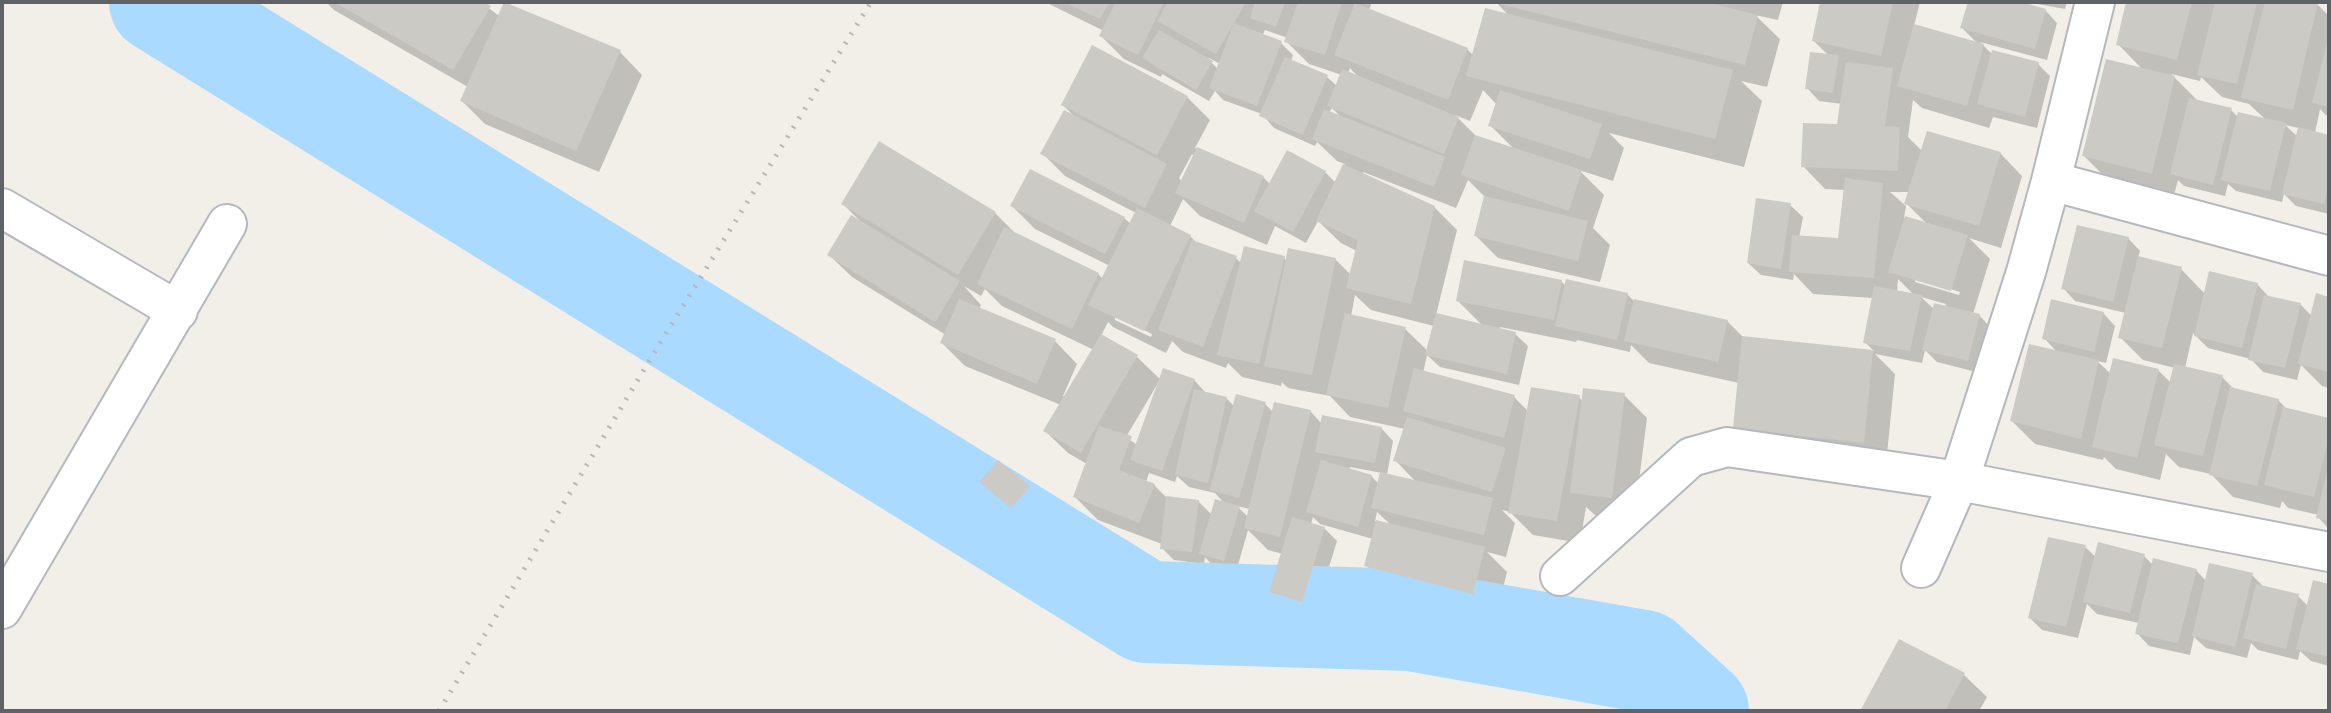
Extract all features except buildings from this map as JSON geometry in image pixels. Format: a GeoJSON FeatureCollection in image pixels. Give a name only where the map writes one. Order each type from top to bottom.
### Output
{"type":"FeatureCollection","features":[{"type":"Feature","properties":{"kind":"street"},"geometry":{"type":"LineString","coordinates":[[1921,568],[1959,481],[2026,272],[2095,2]]}},
{"type":"Feature","properties":{"kind":"street"},"geometry":{"type":"LineString","coordinates":[[2051,181],[2329,256]]}},
{"type":"Feature","properties":{"kind":"street"},"geometry":{"type":"LineString","coordinates":[[2,208],[178,311]]}},
{"type":"Feature","properties":{"kind":"street"},"geometry":{"type":"LineString","coordinates":[[2,609],[227,225]]}},
{"type":"Feature","properties":{"kind":"street"},"geometry":{"type":"LineString","coordinates":[[1560,576],[1691,457],[1727,447],[1959,481],[2329,552]]}},
{"type":"Feature","properties":{"kind":"waterway"},"geometry":{"type":"LineString","coordinates":[[160,2],[1146,612],[1411,620],[1643,661],[1698,711]]}},
{"type":"Feature","properties":{"kind":"railway"},"geometry":{"type":"LineString","coordinates":[[439,711],[657,348],[871,2]]}}]}
